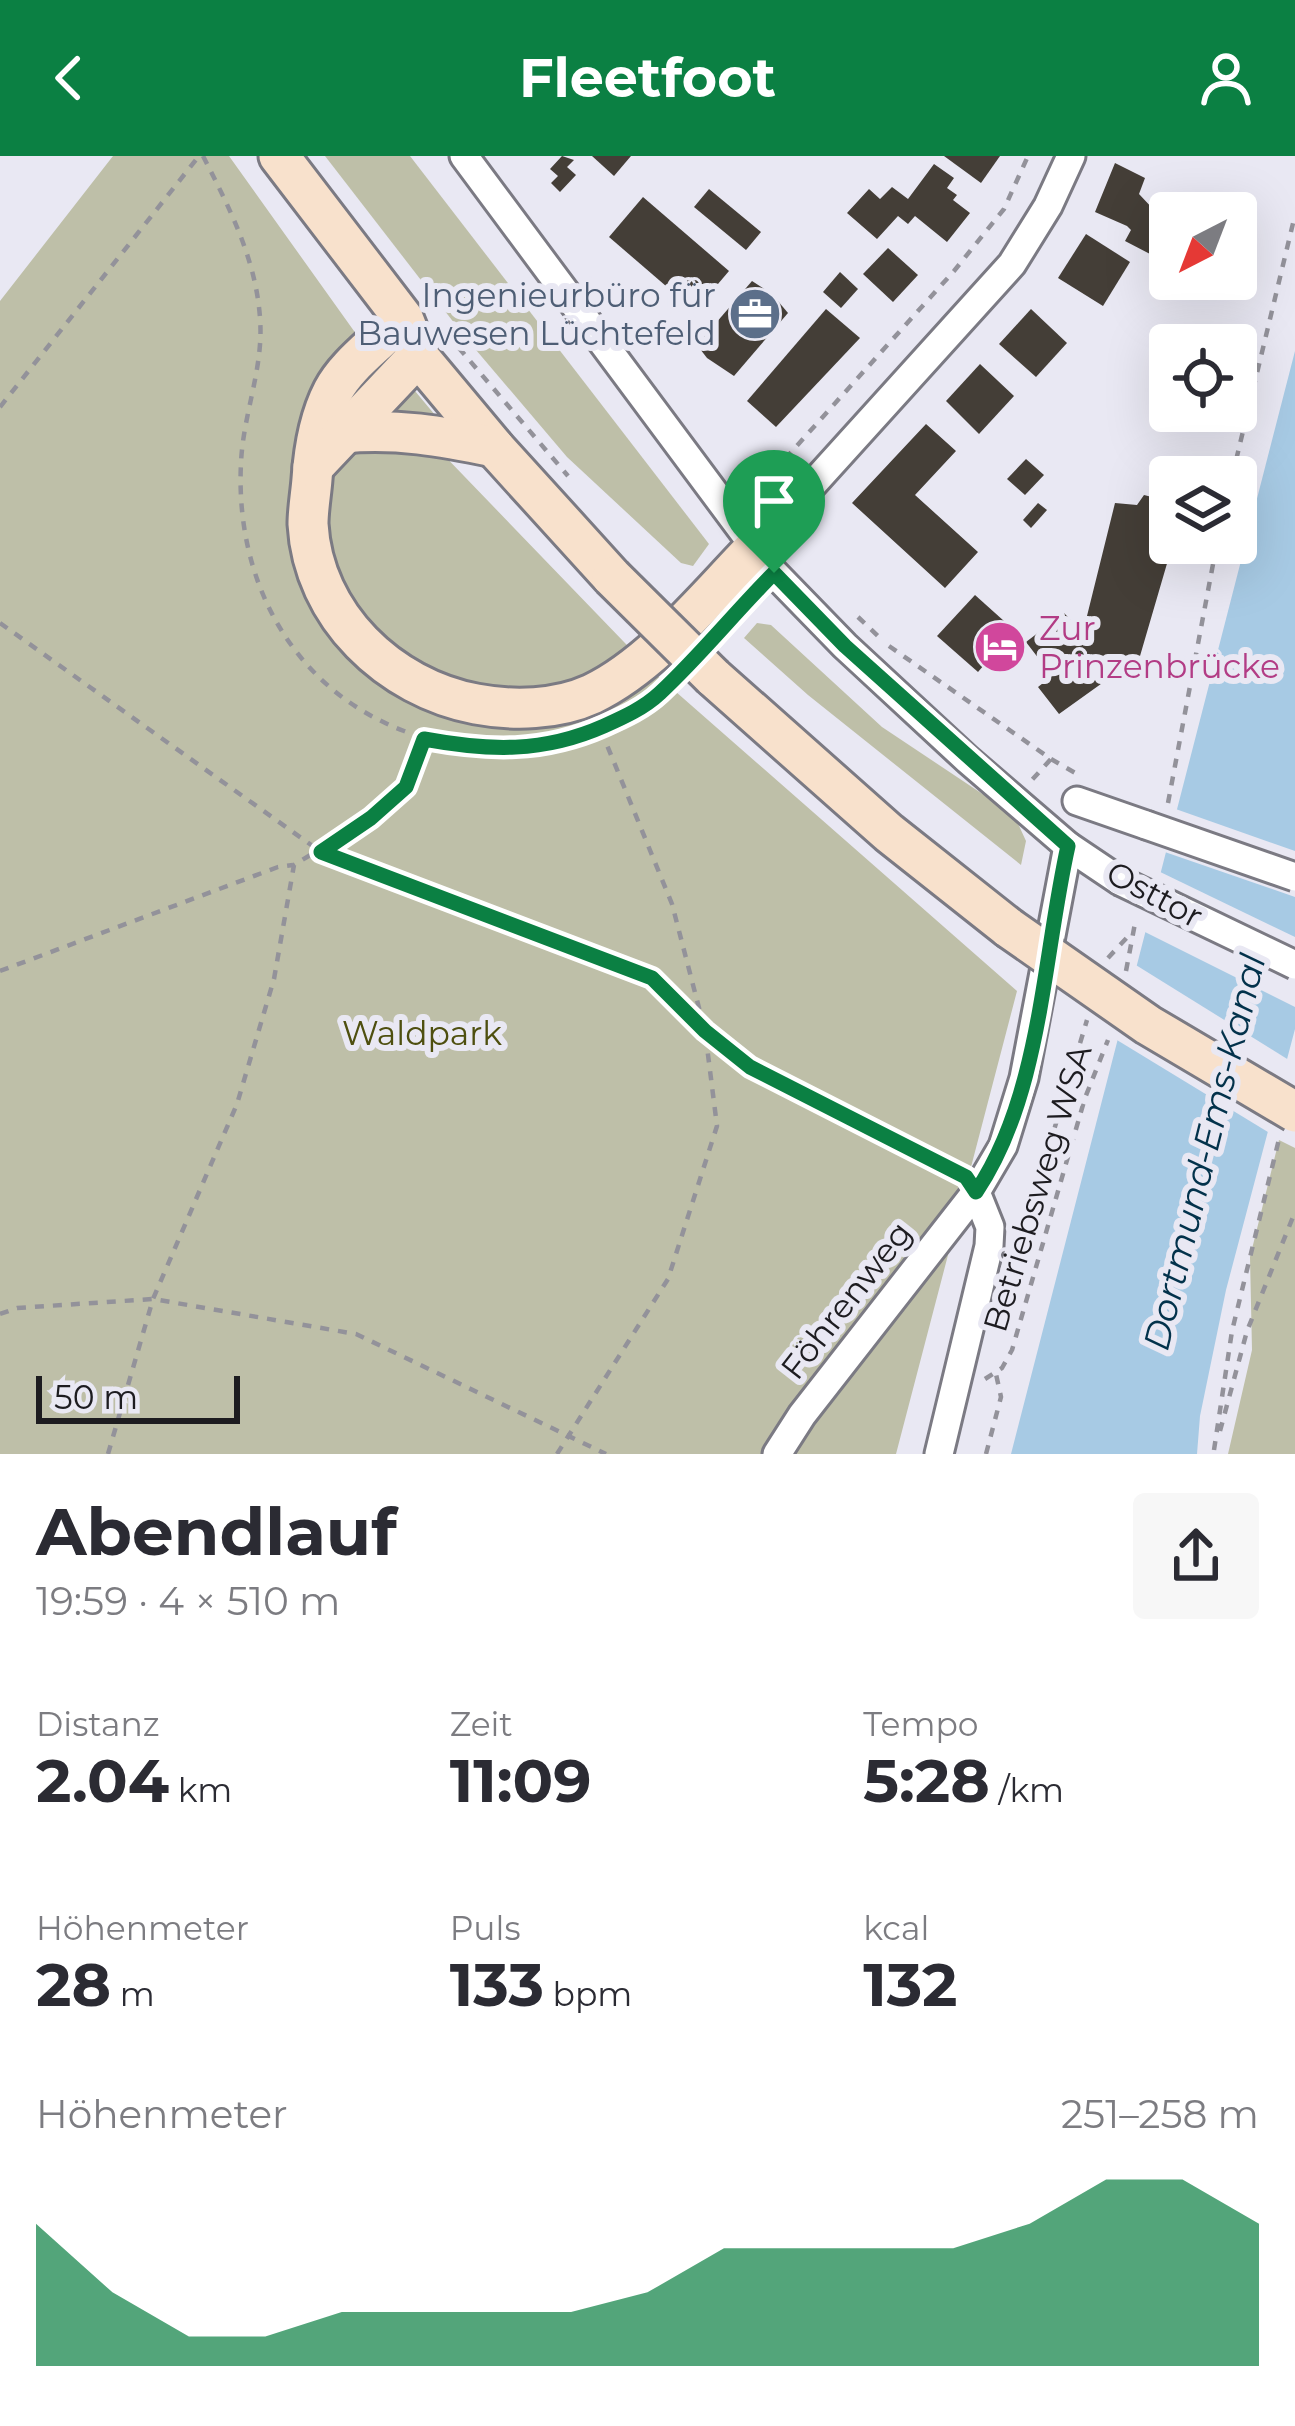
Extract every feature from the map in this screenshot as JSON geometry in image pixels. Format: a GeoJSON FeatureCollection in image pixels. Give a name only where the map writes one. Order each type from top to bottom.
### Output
{"type":"FeatureCollection","features":[{"type":"Feature","properties":{"kind":"main road"},"geometry":{"type":"LineString","coordinates":[[251,156],[382,337]]}},
{"type":"Feature","properties":{"kind":"main road"},"geometry":{"type":"LineString","coordinates":[[279,156],[403,318],[428,339],[494,447],[612,577],[713,677],[889,833],[1010,928],[1287,1126]]}},
{"type":"Feature","properties":{"kind":"main road"},"geometry":{"type":"LineString","coordinates":[[428,339],[382,337],[335,386],[320,421],[313,467],[308,526],[323,584],[350,632],[395,674],[443,698],[506,710],[563,703],[592,693],[640,663],[743,533]]}},
{"type":"Feature","properties":{"kind":"main road"},"geometry":{"type":"LineString","coordinates":[[313,467],[428,339]]}},
{"type":"Feature","properties":{"kind":"main road"},"geometry":{"type":"LineString","coordinates":[[343,433],[410,431],[494,447]]}},
{"type":"Feature","properties":{"kind":"street","name":"Osttor"},"geometry":{"type":"LineString","coordinates":[[464,156],[743,533],[845,646],[1068,846],[1120,880],[1295,965]]}},
{"type":"Feature","properties":{"kind":"street"},"geometry":{"type":"LineString","coordinates":[[743,533],[1012,264],[1042,219],[1071,156]]}},
{"type":"Feature","properties":{"kind":"street","name":"Osttor"},"geometry":{"type":"LineString","coordinates":[[1079,789],[1146,825],[1295,877]]}},
{"type":"Feature","properties":{"kind":"street","name":"Föhrenweg"},"geometry":{"type":"LineString","coordinates":[[777,1454],[802,1415],[976,1192],[1003,1146],[1024,1078],[1068,846]]}},
{"type":"Feature","properties":{"kind":"street"},"geometry":{"type":"LineString","coordinates":[[939,1454],[989,1246],[990,1227],[976,1192]]}},
{"type":"Feature","properties":{"kind":"path"},"geometry":{"type":"LineString","coordinates":[[0,407],[201,156],[233,215],[253,272],[260,321],[255,389],[241,458],[241,517],[252,574],[290,645],[318,679],[381,722],[424,739],[519,750],[562,743],[599,728],[643,706],[673,680]]}},
{"type":"Feature","properties":{"kind":"path"},"geometry":{"type":"LineString","coordinates":[[743,533],[1004,209],[1028,156]]}},
{"type":"Feature","properties":{"kind":"path"},"geometry":{"type":"LineString","coordinates":[[1237,456],[1295,215]]}},
{"type":"Feature","properties":{"kind":"path"},"geometry":{"type":"LineString","coordinates":[[428,339],[574,483]]}},
{"type":"Feature","properties":{"kind":"path"},"geometry":{"type":"LineString","coordinates":[[1173,780],[1213,564]]}},
{"type":"Feature","properties":{"kind":"path"},"geometry":{"type":"LineString","coordinates":[[0,623],[321,852],[652,978],[705,1031],[750,1067],[966,1177],[976,1192]]}},
{"type":"Feature","properties":{"kind":"path"},"geometry":{"type":"LineString","coordinates":[[556,1454],[668,1279],[717,1126],[705,1031],[672,904],[599,728]]}},
{"type":"Feature","properties":{"kind":"path"},"geometry":{"type":"LineString","coordinates":[[0,970],[321,852],[406,787],[424,739]]}},
{"type":"Feature","properties":{"kind":"path"},"geometry":{"type":"LineString","coordinates":[[1051,759],[1079,789]]}},
{"type":"Feature","properties":{"kind":"path"},"geometry":{"type":"LineString","coordinates":[[108,1454],[153,1299],[238,1105],[274,979],[294,865]]}},
{"type":"Feature","properties":{"kind":"path"},"geometry":{"type":"LineString","coordinates":[[1104,962],[1132,932],[1125,974]]}},
{"type":"Feature","properties":{"kind":"path"},"geometry":{"type":"LineString","coordinates":[[1013,1268],[1091,1005]]}},
{"type":"Feature","properties":{"kind":"path","name":"Betriebsweg WSA"},"geometry":{"type":"LineString","coordinates":[[986,1454],[1001,1396],[996,1374],[1012,1351],[1084,1098],[1113,1019]]}},
{"type":"Feature","properties":{"kind":"path"},"geometry":{"type":"LineString","coordinates":[[1214,1452],[1232,1331],[1287,1126]]}},
{"type":"Feature","properties":{"kind":"path"},"geometry":{"type":"LineString","coordinates":[[1214,1452],[1247,1331],[1295,1212]]}},
{"type":"Feature","properties":{"kind":"path"},"geometry":{"type":"LineString","coordinates":[[0,1314],[16,1308],[153,1299],[356,1334],[606,1454]]}},
{"type":"Feature","properties":{"kind":"path"},"geometry":{"type":"LineString","coordinates":[[979,1382],[983,1369]]}},
{"type":"Feature","properties":{"kind":"green space","name":"Waldpark"},"geometry":{"type":"Polygon","coordinates":[[[113,156],[229,156],[399,394],[410,385],[440,421],[437,448],[651,670],[1017,991],[896,1454],[0,1454],[0,301],[113,156]]]}},
{"type":"Feature","properties":{"kind":"green space"},"geometry":{"type":"Polygon","coordinates":[[[325,156],[410,156],[709,544],[693,566],[681,563],[567,457],[465,337],[325,156]]]}},
{"type":"Feature","properties":{"kind":"green space"},"geometry":{"type":"Polygon","coordinates":[[[757,623],[771,625],[882,727],[1014,815],[1026,841],[1021,865],[744,638],[757,623]]]}},
{"type":"Feature","properties":{"kind":"green space"},"geometry":{"type":"Polygon","coordinates":[[[1279,1140],[1295,1148],[1295,1454],[1228,1454],[1252,1350],[1250,1257],[1279,1140]]]}},
{"type":"Feature","properties":{"kind":"water","name":"Dortmund-Ems-Kanal"},"geometry":{"type":"Polygon","coordinates":[[[1295,351],[1295,1029],[1226,1290],[1200,1416],[1197,1454],[1011,1454],[1240,564],[1257,564],[1257,499],[1295,351]]]}},
{"type":"Feature","properties":{"kind":"pier"},"geometry":{"type":"Polygon","coordinates":[[[1170,807],[1295,851],[1295,897],[1159,850],[1170,807]]]}},
{"type":"Feature","properties":{"kind":"pier"},"geometry":{"type":"Polygon","coordinates":[[[1154,869],[1295,937],[1295,1007],[1139,929],[1154,869]]]}},
{"type":"Feature","properties":{"kind":"pier"},"geometry":{"type":"Polygon","coordinates":[[[1131,962],[1292,1062],[1273,1135],[1112,1037],[1131,962]]]}},
{"type":"Feature","properties":{"kind":"building"},"geometry":{"type":"Polygon","coordinates":[[[562,156],[574,160],[567,167],[576,175],[560,192],[551,183],[558,176],[550,169],[562,156]]]}},
{"type":"Feature","properties":{"kind":"building"},"geometry":{"type":"Polygon","coordinates":[[[592,156],[631,156],[614,176],[592,156]]]}},
{"type":"Feature","properties":{"kind":"building"},"geometry":{"type":"Polygon","coordinates":[[[944,156],[1000,156],[981,183],[944,156]]]}},
{"type":"Feature","properties":{"kind":"building"},"geometry":{"type":"Polygon","coordinates":[[[1115,163],[1145,178],[1139,194],[1149,205],[1149,253],[1125,241],[1131,230],[1127,226],[1095,212],[1115,163]]]}},
{"type":"Feature","properties":{"kind":"building"},"geometry":{"type":"Polygon","coordinates":[[[934,164],[954,178],[947,188],[957,195],[953,200],[970,213],[947,242],[915,216],[908,224],[898,216],[877,239],[847,213],[869,189],[880,199],[892,187],[908,199],[934,164]]]}},
{"type":"Feature","properties":{"kind":"building"},"geometry":{"type":"Polygon","coordinates":[[[709,189],[761,232],[746,250],[694,207],[709,189]]]}},
{"type":"Feature","properties":{"kind":"building"},"geometry":{"type":"Polygon","coordinates":[[[643,197],[729,271],[695,311],[609,237],[643,197]]]}},
{"type":"Feature","properties":{"kind":"building"},"geometry":{"type":"Polygon","coordinates":[[[1086,234],[1130,262],[1103,306],[1058,278],[1086,234]]]}},
{"type":"Feature","properties":{"kind":"building"},"geometry":{"type":"Polygon","coordinates":[[[888,248],[918,275],[893,302],[863,274],[888,248]]]}},
{"type":"Feature","properties":{"kind":"building"},"geometry":{"type":"Polygon","coordinates":[[[840,272],[858,289],[841,308],[823,292],[840,272]]]}},
{"type":"Feature","properties":{"kind":"building"},"geometry":{"type":"Polygon","coordinates":[[[752,281],[788,313],[734,376],[697,345],[752,281]]]}},
{"type":"Feature","properties":{"kind":"building"},"geometry":{"type":"Polygon","coordinates":[[[826,309],[860,338],[776,427],[747,401],[826,309]]]}},
{"type":"Feature","properties":{"kind":"building"},"geometry":{"type":"Polygon","coordinates":[[[1031,309],[1067,343],[1036,377],[999,344],[1031,309]]]}},
{"type":"Feature","properties":{"kind":"building"},"geometry":{"type":"Polygon","coordinates":[[[980,364],[1014,396],[979,434],[946,401],[980,364]]]}},
{"type":"Feature","properties":{"kind":"building"},"geometry":{"type":"Polygon","coordinates":[[[926,424],[956,451],[915,495],[978,552],[945,588],[852,503],[926,424]]]}},
{"type":"Feature","properties":{"kind":"building"},"geometry":{"type":"Polygon","coordinates":[[[1026,459],[1044,475],[1025,495],[1007,479],[1026,459]]]}},
{"type":"Feature","properties":{"kind":"building"},"geometry":{"type":"Polygon","coordinates":[[[1144,495],[1149,496],[1149,564],[1167,564],[1140,656],[1059,714],[1038,687],[1052,676],[1026,642],[1064,613],[1077,626],[1086,620],[1115,503],[1137,505],[1144,495]]]}},
{"type":"Feature","properties":{"kind":"building"},"geometry":{"type":"Polygon","coordinates":[[[1038,503],[1047,510],[1031,528],[1023,520],[1038,503]]]}},
{"type":"Feature","properties":{"kind":"building"},"geometry":{"type":"Polygon","coordinates":[[[975,595],[1014,630],[978,672],[937,636],[975,595]]]}},
{"type":"Feature","properties":{"kind":"place","name":"Ingenieurbüro für Bauwesen Lüchtefeld"},"geometry":{"type":"Point","coordinates":[755,314]}},
{"type":"Feature","properties":{"kind":"place","name":"Zur Prinzenbrücke"},"geometry":{"type":"Point","coordinates":[1000,647]}},
{"type":"Feature","properties":{"kind":"route"},"geometry":{"type":"LineString","coordinates":[[774,573],[845,646],[1068,846],[1024,1078],[1003,1146],[976,1192],[966,1177],[750,1067],[705,1031],[652,978],[321,852],[406,787],[424,739],[519,750],[562,743],[629,715],[657,697],[774,573]]}}]}
